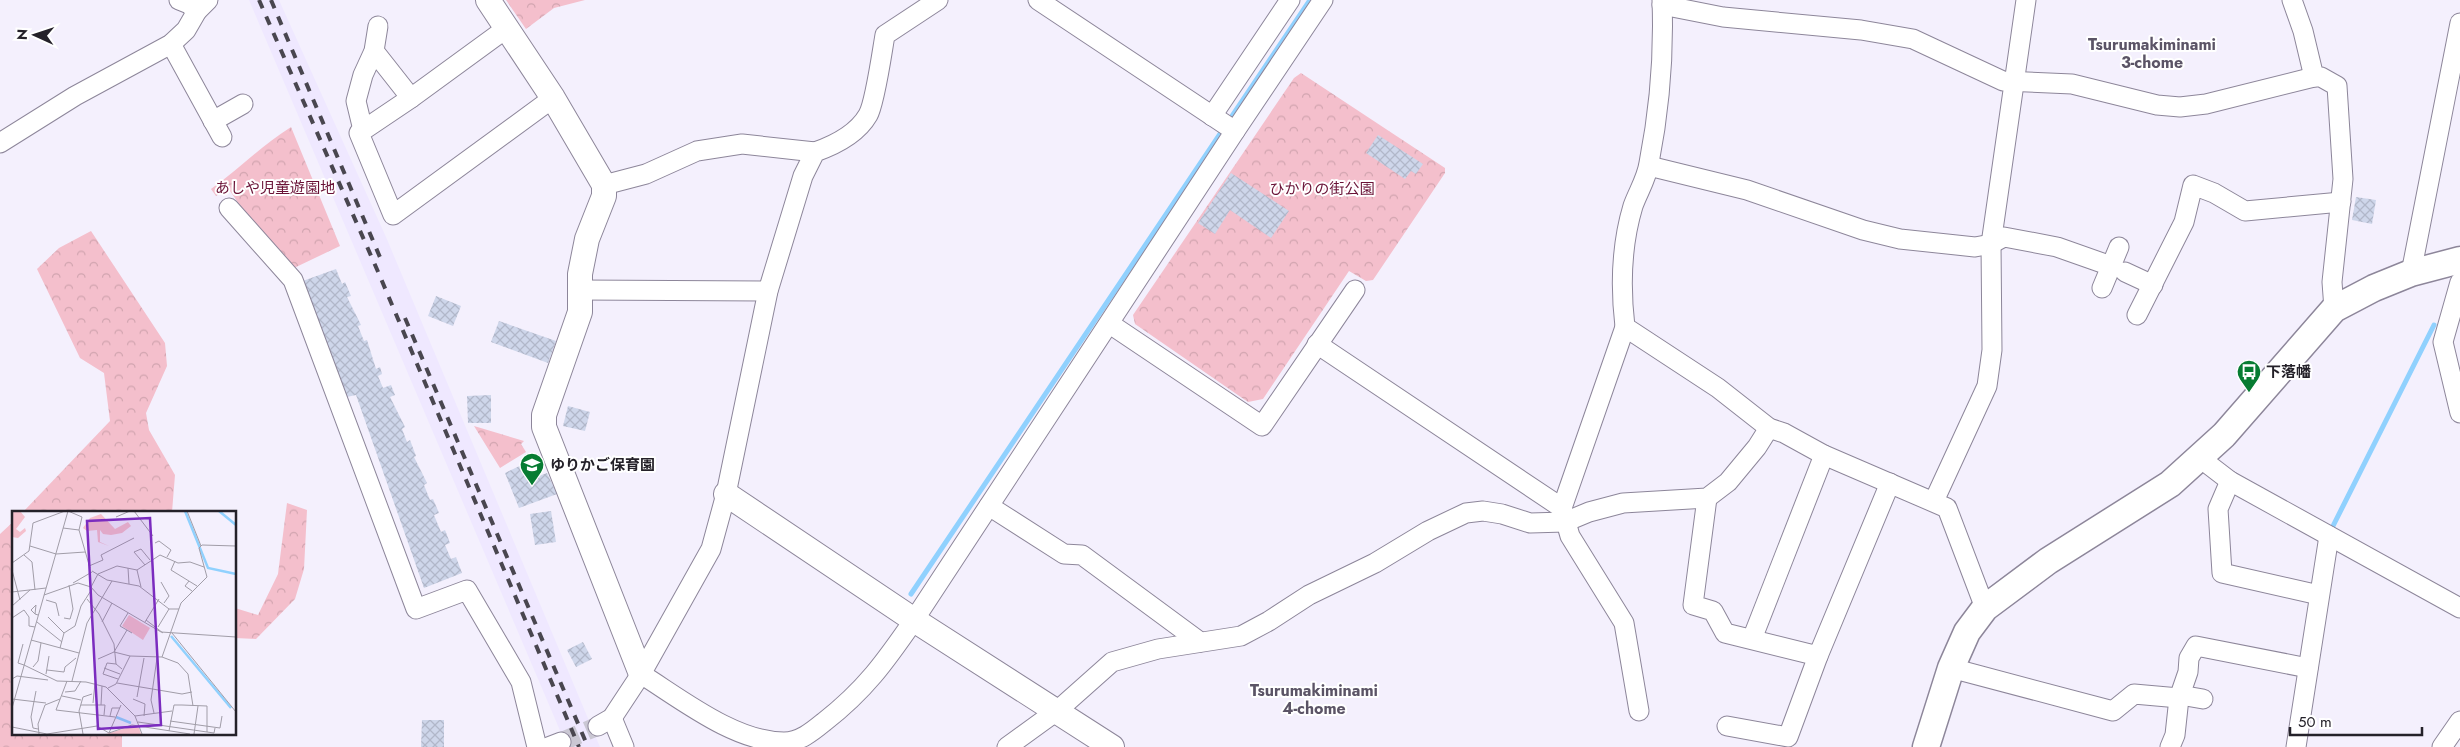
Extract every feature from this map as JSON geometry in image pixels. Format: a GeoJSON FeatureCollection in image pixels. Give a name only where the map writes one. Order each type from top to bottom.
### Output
{"type":"FeatureCollection","features":[{"type":"Feature","properties":{"kind":"main road"},"geometry":{"type":"LineString","coordinates":[[1926,747],[1951,668],[1967,632],[1985,608],[2005,591],[2048,561],[2170,484],[2224,435],[2334,309],[2374,288],[2410,273],[2455,269]]}},
{"type":"Feature","properties":{"kind":"street"},"geometry":{"type":"LineString","coordinates":[[0,143],[75,96],[171,44],[186,30],[203,6],[179,0]]}},
{"type":"Feature","properties":{"kind":"street"},"geometry":{"type":"LineString","coordinates":[[488,0],[553,98],[604,185],[604,196],[587,239],[580,274],[580,312],[544,415],[544,427],[641,674],[710,718],[764,741],[786,745],[811,741],[878,672],[1323,0]]}},
{"type":"Feature","properties":{"kind":"street"},"geometry":{"type":"LineString","coordinates":[[604,185],[646,174],[698,151],[742,144],[815,152],[836,144],[855,130],[869,114],[885,35],[938,0]]}},
{"type":"Feature","properties":{"kind":"street"},"geometry":{"type":"LineString","coordinates":[[1038,0],[1235,131]]}},
{"type":"Feature","properties":{"kind":"street"},"geometry":{"type":"LineString","coordinates":[[1212,116],[1290,0]]}},
{"type":"Feature","properties":{"kind":"street"},"geometry":{"type":"LineString","coordinates":[[1934,501],[1987,386],[1992,350],[1991,244],[2026,0]]}},
{"type":"Feature","properties":{"kind":"street"},"geometry":{"type":"LineString","coordinates":[[2292,0],[2303,31],[2314,77]]}},
{"type":"Feature","properties":{"kind":"street"},"geometry":{"type":"LineString","coordinates":[[1563,515],[1626,327],[1622,267],[1625,233],[1636,196],[1649,166],[1660,80],[1662,3],[1723,17],[1861,30],[1913,39],[2003,81],[2072,84],[2157,105],[2180,107],[2206,104],[2314,77],[2321,77],[2337,86],[2343,179],[2332,282],[2334,309]]}},
{"type":"Feature","properties":{"kind":"street"},"geometry":{"type":"LineString","coordinates":[[2410,273],[2460,23]]}},
{"type":"Feature","properties":{"kind":"street"},"geometry":{"type":"LineString","coordinates":[[363,130],[356,100],[363,75],[374,51],[378,26]]}},
{"type":"Feature","properties":{"kind":"street"},"geometry":{"type":"LineString","coordinates":[[507,28],[411,98],[359,133],[393,215],[553,98]]}},
{"type":"Feature","properties":{"kind":"street"},"geometry":{"type":"LineString","coordinates":[[171,44],[217,129],[243,104]]}},
{"type":"Feature","properties":{"kind":"street"},"geometry":{"type":"LineString","coordinates":[[374,51],[411,98]]}},
{"type":"Feature","properties":{"kind":"street"},"geometry":{"type":"LineString","coordinates":[[624,747],[605,722],[641,674],[711,549],[726,494],[768,291],[803,176],[815,152]]}},
{"type":"Feature","properties":{"kind":"street"},"geometry":{"type":"LineString","coordinates":[[1649,166],[1747,190],[1864,230],[1900,239],[1975,247],[1991,244],[2004,237],[2057,247],[2118,269],[2154,285]]}},
{"type":"Feature","properties":{"kind":"street"},"geometry":{"type":"LineString","coordinates":[[2137,314],[2154,285],[2184,222],[2192,185],[2214,193],[2245,211],[2341,202]]}},
{"type":"Feature","properties":{"kind":"street"},"geometry":{"type":"LineString","coordinates":[[229,208],[293,280],[416,609],[467,590],[522,682],[537,747]]}},
{"type":"Feature","properties":{"kind":"street"},"geometry":{"type":"LineString","coordinates":[[2102,288],[2118,269],[2119,247]]}},
{"type":"Feature","properties":{"kind":"street"},"geometry":{"type":"LineString","coordinates":[[2455,269],[2443,342],[2460,412]]}},
{"type":"Feature","properties":{"kind":"street"},"geometry":{"type":"LineString","coordinates":[[579,290],[768,291]]}},
{"type":"Feature","properties":{"kind":"street"},"geometry":{"type":"LineString","coordinates":[[1110,324],[1262,426],[1355,290]]}},
{"type":"Feature","properties":{"kind":"street"},"geometry":{"type":"LineString","coordinates":[[1626,327],[1718,388],[1769,428],[1784,433],[1824,455],[1947,508],[1985,608]]}},
{"type":"Feature","properties":{"kind":"street"},"geometry":{"type":"LineString","coordinates":[[1317,344],[1563,515],[1570,536],[1624,623],[1639,711]]}},
{"type":"Feature","properties":{"kind":"street"},"geometry":{"type":"LineString","coordinates":[[1007,747],[1058,710],[1112,662],[1158,649],[1241,636],[1269,621],[1308,595],[1375,563],[1428,531],[1466,513],[1483,511],[1502,514],[1530,523],[1563,515],[1589,512],[1623,503],[1707,498],[1728,482],[1757,447],[1769,428]]}},
{"type":"Feature","properties":{"kind":"street"},"geometry":{"type":"LineString","coordinates":[[1752,639],[1824,455]]}},
{"type":"Feature","properties":{"kind":"street"},"geometry":{"type":"LineString","coordinates":[[2200,458],[2230,480],[2460,608]]}},
{"type":"Feature","properties":{"kind":"street"},"geometry":{"type":"LineString","coordinates":[[2230,480],[2218,509],[2222,573],[2319,596]]}},
{"type":"Feature","properties":{"kind":"street"},"geometry":{"type":"LineString","coordinates":[[1727,726],[1788,737],[1818,656],[1890,483]]}},
{"type":"Feature","properties":{"kind":"street"},"geometry":{"type":"LineString","coordinates":[[726,494],[914,620],[1058,710],[1112,747]]}},
{"type":"Feature","properties":{"kind":"street"},"geometry":{"type":"LineString","coordinates":[[1707,498],[1693,605],[1714,612],[1725,633],[1818,656]]}},
{"type":"Feature","properties":{"kind":"street"},"geometry":{"type":"LineString","coordinates":[[989,506],[1064,554],[1082,555],[1200,642]]}},
{"type":"Feature","properties":{"kind":"street"},"geometry":{"type":"LineString","coordinates":[[2296,747],[2328,536]]}},
{"type":"Feature","properties":{"kind":"street"},"geometry":{"type":"LineString","coordinates":[[2170,747],[2175,735],[2180,697],[2188,672],[2189,658],[2196,646],[2308,668]]}},
{"type":"Feature","properties":{"kind":"street"},"geometry":{"type":"LineString","coordinates":[[1951,668],[2114,711],[2134,694],[2204,699]]}},
{"type":"Feature","properties":{"kind":"street"},"geometry":{"type":"LineString","coordinates":[[2442,747],[2460,721]]}},
{"type":"Feature","properties":{"kind":"shaded area"},"geometry":{"type":"Polygon","coordinates":[[[249,0],[279,0],[386,237],[600,747],[567,747],[249,0]]]}},
{"type":"Feature","properties":{"kind":"green space"},"geometry":{"type":"Polygon","coordinates":[[[506,0],[585,0],[554,8],[526,29],[506,0]]]}},
{"type":"Feature","properties":{"kind":"green space","name":"ひかりの街公園"},"geometry":{"type":"Polygon","coordinates":[[[1301,73],[1445,168],[1445,173],[1373,280],[1366,281],[1349,271],[1263,399],[1248,402],[1135,324],[1133,315],[1294,78],[1301,73]]]}},
{"type":"Feature","properties":{"kind":"green space","name":"あしや児童遊園地"},"geometry":{"type":"Polygon","coordinates":[[[291,127],[340,246],[294,268],[250,220],[228,188],[216,196],[211,189],[270,141],[291,127]]]}},
{"type":"Feature","properties":{"kind":"green space"},"geometry":{"type":"Polygon","coordinates":[[[91,231],[165,343],[167,366],[146,413],[149,430],[175,475],[172,511],[24,511],[110,421],[104,373],[80,358],[37,269],[59,248],[91,231]]]}},
{"type":"Feature","properties":{"kind":"green space"},"geometry":{"type":"Polygon","coordinates":[[[474,426],[524,441],[521,444],[526,452],[500,468],[474,426]]]}},
{"type":"Feature","properties":{"kind":"green space"},"geometry":{"type":"Polygon","coordinates":[[[287,503],[307,510],[304,569],[295,599],[256,639],[236,638],[236,608],[258,615],[278,574],[287,503]]]}},
{"type":"Feature","properties":{"kind":"green space"},"geometry":{"type":"Polygon","coordinates":[[[12,523],[12,734],[122,734],[122,747],[0,747],[0,534],[12,523]]]}},
{"type":"Feature","properties":{"kind":"building"},"geometry":{"type":"Polygon","coordinates":[[[1378,135],[1423,164],[1416,174],[1411,171],[1405,179],[1366,153],[1378,135]]]}},
{"type":"Feature","properties":{"kind":"building"},"geometry":{"type":"Polygon","coordinates":[[[1231,173],[1289,211],[1271,238],[1230,210],[1215,234],[1198,223],[1231,173]]]}},
{"type":"Feature","properties":{"kind":"building"},"geometry":{"type":"Polygon","coordinates":[[[2356,197],[2376,200],[2372,224],[2352,220],[2356,197]]]}},
{"type":"Feature","properties":{"kind":"building"},"geometry":{"type":"Polygon","coordinates":[[[336,269],[342,284],[345,282],[351,296],[347,297],[361,325],[358,326],[364,341],[367,340],[376,369],[380,367],[382,374],[378,376],[383,388],[391,385],[395,395],[390,397],[405,427],[402,429],[407,442],[410,440],[416,456],[414,457],[427,483],[424,485],[430,500],[433,499],[439,513],[434,515],[441,532],[445,530],[450,543],[445,545],[451,559],[456,557],[462,573],[424,588],[356,395],[342,398],[300,282],[336,269]]]}},
{"type":"Feature","properties":{"kind":"building"},"geometry":{"type":"Polygon","coordinates":[[[436,296],[461,306],[453,326],[428,316],[436,296]]]}},
{"type":"Feature","properties":{"kind":"building"},"geometry":{"type":"Polygon","coordinates":[[[499,321],[556,341],[548,363],[491,342],[499,321]]]}},
{"type":"Feature","properties":{"kind":"building"},"geometry":{"type":"Polygon","coordinates":[[[491,395],[491,423],[468,423],[467,396],[491,395]]]}},
{"type":"Feature","properties":{"kind":"building"},"geometry":{"type":"Polygon","coordinates":[[[568,406],[590,412],[585,431],[563,426],[568,406]]]}},
{"type":"Feature","properties":{"kind":"building","name":"ゆりかご保育園"},"geometry":{"type":"Polygon","coordinates":[[[530,461],[536,477],[547,473],[557,494],[519,508],[505,473],[530,461]]]}},
{"type":"Feature","properties":{"kind":"building"},"geometry":{"type":"Polygon","coordinates":[[[551,511],[556,542],[535,545],[530,514],[551,511]]]}},
{"type":"Feature","properties":{"kind":"building"},"geometry":{"type":"Polygon","coordinates":[[[583,642],[592,659],[576,667],[567,650],[583,642]]]}},
{"type":"Feature","properties":{"kind":"building"},"geometry":{"type":"Polygon","coordinates":[[[422,720],[444,720],[444,747],[421,747],[422,720]]]}},
{"type":"Feature","properties":{"kind":"waterway"},"geometry":{"type":"LineString","coordinates":[[911,594],[1310,0]]}},
{"type":"Feature","properties":{"kind":"waterway"},"geometry":{"type":"LineString","coordinates":[[2332,528],[2434,325]]}},
{"type":"Feature","properties":{"kind":"tunnel"},"geometry":{"type":"LineString","coordinates":[[561,742],[598,726]]}},
{"type":"Feature","properties":{"kind":"railway"},"geometry":{"type":"LineString","coordinates":[[259,0],[379,274],[579,747]]}},
{"type":"Feature","properties":{"kind":"railway"},"geometry":{"type":"LineString","coordinates":[[271,0],[382,262]]}},
{"type":"Feature","properties":{"kind":"railway"},"geometry":{"type":"LineString","coordinates":[[405,318],[588,747]]}},
{"type":"Feature","properties":{"kind":"place","name":"下落幡"},"geometry":{"type":"Point","coordinates":[2249,393]}},
{"type":"Feature","properties":{"kind":"place","name":"ゆりかご保育園"},"geometry":{"type":"Point","coordinates":[532,486]}},
{"type":"Feature","properties":{"kind":"district","name":"Tsurumakiminami 3-chome"},"geometry":{"type":"Point","coordinates":[2152,53]}},
{"type":"Feature","properties":{"kind":"district","name":"Tsurumakiminami 4-chome"},"geometry":{"type":"Point","coordinates":[1314,699]}}]}
